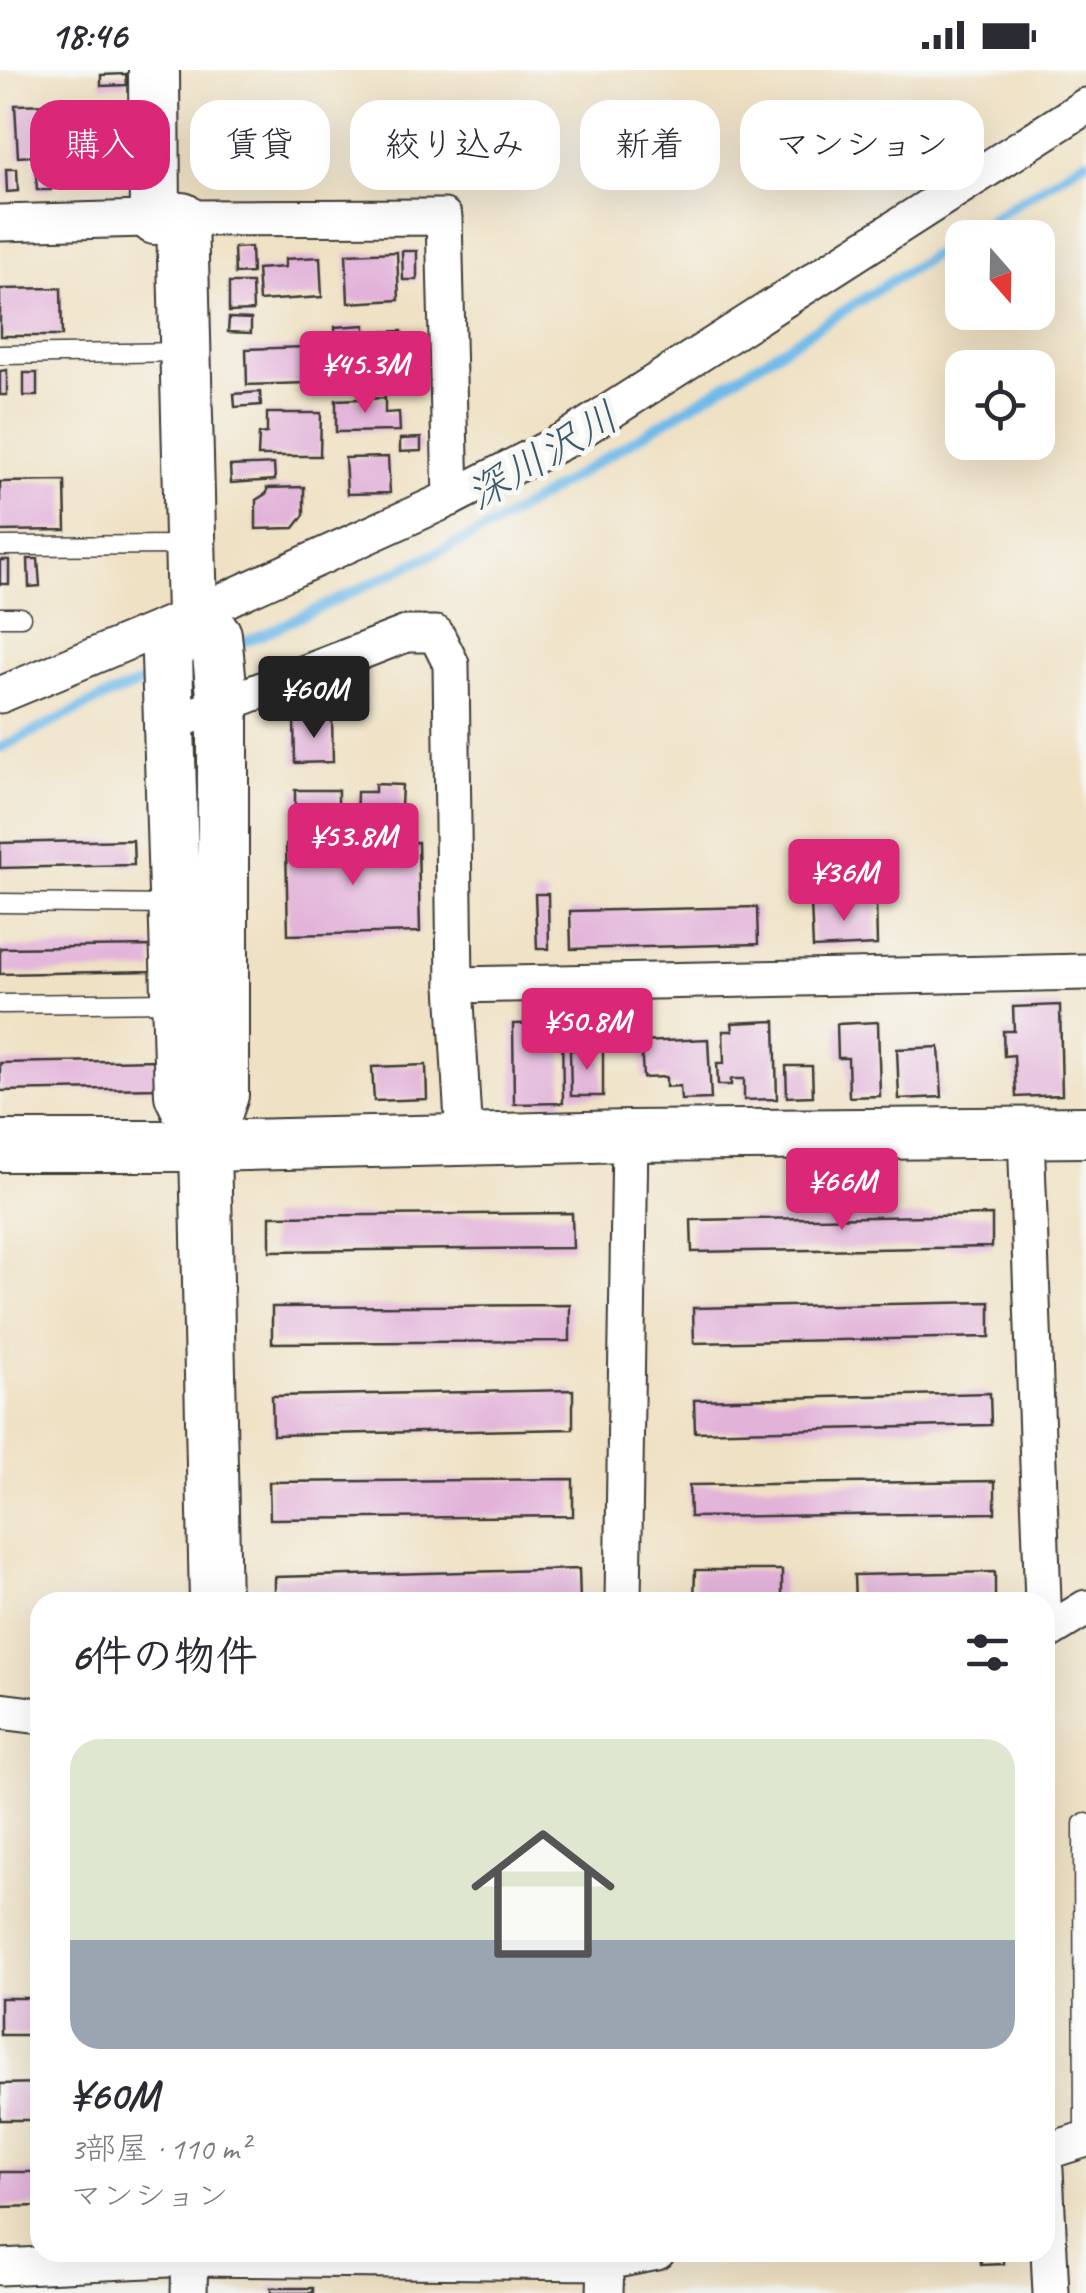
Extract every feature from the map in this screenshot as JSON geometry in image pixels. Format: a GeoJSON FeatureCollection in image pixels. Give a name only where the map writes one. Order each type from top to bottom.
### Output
{"type":"FeatureCollection","features":[{"type":"Feature","properties":{"kind":"street"},"geometry":{"type":"LineString","coordinates":[[154,70],[186,352],[199,906],[223,1095],[205,1146],[214,1592]]}},
{"type":"Feature","properties":{"kind":"street"},"geometry":{"type":"LineString","coordinates":[[194,670],[451,498],[565,440],[1086,106]]}},
{"type":"Feature","properties":{"kind":"street"},"geometry":{"type":"LineString","coordinates":[[0,224],[169,218],[444,217],[451,498]]}},
{"type":"Feature","properties":{"kind":"street"},"geometry":{"type":"LineString","coordinates":[[0,695],[194,670],[406,634],[436,634],[451,664],[454,985],[464,1139]]}},
{"type":"Feature","properties":{"kind":"street"},"geometry":{"type":"LineString","coordinates":[[199,906],[177,1002],[180,1095],[205,1146]]}},
{"type":"Feature","properties":{"kind":"street"},"geometry":{"type":"LineString","coordinates":[[454,985],[1086,972]]}},
{"type":"Feature","properties":{"kind":"street"},"geometry":{"type":"LineString","coordinates":[[0,1146],[1086,1132]]}},
{"type":"Feature","properties":{"kind":"street"},"geometry":{"type":"LineString","coordinates":[[1026,1134],[1043,1592]]}},
{"type":"Feature","properties":{"kind":"street"},"geometry":{"type":"LineString","coordinates":[[623,1592],[630,1136]]}},
{"type":"Feature","properties":{"kind":"street"},"geometry":{"type":"LineString","coordinates":[[1055,1627],[1086,1608]]}},
{"type":"Feature","properties":{"kind":"street"},"geometry":{"type":"LineString","coordinates":[[0,1711],[30,1715]]}},
{"type":"Feature","properties":{"kind":"street"},"geometry":{"type":"LineString","coordinates":[[1055,2149],[1085,2139]]}},
{"type":"Feature","properties":{"kind":"street"},"geometry":{"type":"LineString","coordinates":[[0,2267],[79,2262]]}},
{"type":"Feature","properties":{"kind":"street"},"geometry":{"type":"LineString","coordinates":[[190,2262],[190,2293]]}},
{"type":"Feature","properties":{"kind":"street"},"geometry":{"type":"LineString","coordinates":[[532,2262],[606,2277],[637,2262]]}},
{"type":"Feature","properties":{"kind":"street"},"geometry":{"type":"LineString","coordinates":[[1049,2262],[1051,2293]]}},
{"type":"Feature","properties":{"kind":"lane"},"geometry":{"type":"LineString","coordinates":[[0,355],[186,352]]}},
{"type":"Feature","properties":{"kind":"lane"},"geometry":{"type":"LineString","coordinates":[[0,546],[190,545]]}},
{"type":"Feature","properties":{"kind":"lane"},"geometry":{"type":"LineString","coordinates":[[0,616],[21,617]]}},
{"type":"Feature","properties":{"kind":"lane"},"geometry":{"type":"LineString","coordinates":[[0,902],[199,906]]}},
{"type":"Feature","properties":{"kind":"lane"},"geometry":{"type":"LineString","coordinates":[[0,1004],[177,1002]]}},
{"type":"Feature","properties":{"kind":"lane"},"geometry":{"type":"LineString","coordinates":[[1085,2139],[1086,1823]]}},
{"type":"Feature","properties":{"kind":"building"},"geometry":{"type":"Polygon","coordinates":[[[126,74],[127,85],[101,86],[101,75],[126,74]]]}},
{"type":"Feature","properties":{"kind":"building"},"geometry":{"type":"Polygon","coordinates":[[[15,105],[30,105],[30,156],[18,157],[15,105]]]}},
{"type":"Feature","properties":{"kind":"building"},"geometry":{"type":"Polygon","coordinates":[[[6,169],[17,169],[18,191],[7,192],[6,169]]]}},
{"type":"Feature","properties":{"kind":"building"},"geometry":{"type":"Polygon","coordinates":[[[251,247],[252,273],[235,274],[234,248],[251,247]]]}},
{"type":"Feature","properties":{"kind":"building"},"geometry":{"type":"Polygon","coordinates":[[[402,251],[417,251],[417,280],[403,280],[402,251]]]}},
{"type":"Feature","properties":{"kind":"building"},"geometry":{"type":"Polygon","coordinates":[[[397,252],[399,300],[348,303],[346,254],[397,252]]]}},
{"type":"Feature","properties":{"kind":"building"},"geometry":{"type":"Polygon","coordinates":[[[320,257],[322,297],[259,301],[257,269],[285,267],[285,259],[320,257]]]}},
{"type":"Feature","properties":{"kind":"building"},"geometry":{"type":"Polygon","coordinates":[[[229,283],[252,283],[253,311],[229,312],[229,283]]]}},
{"type":"Feature","properties":{"kind":"building"},"geometry":{"type":"Polygon","coordinates":[[[61,288],[62,336],[0,336],[0,289],[61,288]]]}},
{"type":"Feature","properties":{"kind":"building"},"geometry":{"type":"Polygon","coordinates":[[[229,318],[251,319],[251,333],[228,332],[229,318]]]}},
{"type":"Feature","properties":{"kind":"building"},"geometry":{"type":"Polygon","coordinates":[[[365,325],[365,332],[402,331],[403,368],[336,371],[335,327],[365,325]]]}},
{"type":"Feature","properties":{"kind":"building"},"geometry":{"type":"Polygon","coordinates":[[[305,347],[306,383],[247,385],[246,349],[305,347]]]}},
{"type":"Feature","properties":{"kind":"building"},"geometry":{"type":"Polygon","coordinates":[[[7,370],[7,395],[0,395],[0,371],[7,370]]]}},
{"type":"Feature","properties":{"kind":"building"},"geometry":{"type":"Polygon","coordinates":[[[24,373],[37,373],[37,396],[24,396],[24,373]]]}},
{"type":"Feature","properties":{"kind":"building"},"geometry":{"type":"Polygon","coordinates":[[[395,375],[420,375],[420,386],[396,386],[395,375]]]}},
{"type":"Feature","properties":{"kind":"building"},"geometry":{"type":"Polygon","coordinates":[[[260,392],[261,405],[235,407],[234,394],[260,392]]]}},
{"type":"Feature","properties":{"kind":"building"},"geometry":{"type":"Polygon","coordinates":[[[385,398],[385,413],[399,412],[400,431],[336,432],[336,400],[385,398]]]}},
{"type":"Feature","properties":{"kind":"building"},"geometry":{"type":"Polygon","coordinates":[[[267,413],[321,413],[320,456],[258,456],[259,434],[267,433],[267,413]]]}},
{"type":"Feature","properties":{"kind":"building"},"geometry":{"type":"Polygon","coordinates":[[[421,438],[421,451],[400,452],[400,439],[421,438]]]}},
{"type":"Feature","properties":{"kind":"building"},"geometry":{"type":"Polygon","coordinates":[[[388,457],[390,493],[347,494],[345,458],[388,457]]]}},
{"type":"Feature","properties":{"kind":"building"},"geometry":{"type":"Polygon","coordinates":[[[274,464],[275,480],[231,483],[230,466],[274,464]]]}},
{"type":"Feature","properties":{"kind":"building"},"geometry":{"type":"Polygon","coordinates":[[[65,481],[66,530],[0,531],[0,482],[65,481]]]}},
{"type":"Feature","properties":{"kind":"building"},"geometry":{"type":"Polygon","coordinates":[[[304,487],[304,515],[294,528],[256,529],[256,500],[267,493],[267,488],[304,487]]]}},
{"type":"Feature","properties":{"kind":"building"},"geometry":{"type":"Polygon","coordinates":[[[28,559],[38,559],[40,586],[29,587],[28,559]]]}},
{"type":"Feature","properties":{"kind":"building"},"geometry":{"type":"Polygon","coordinates":[[[0,560],[9,560],[9,584],[0,584],[0,560]]]}},
{"type":"Feature","properties":{"kind":"building"},"geometry":{"type":"Polygon","coordinates":[[[332,718],[333,762],[295,763],[294,719],[332,718]]]}},
{"type":"Feature","properties":{"kind":"building"},"geometry":{"type":"Polygon","coordinates":[[[375,784],[402,785],[400,829],[356,827],[357,792],[375,792],[375,784]]]}},
{"type":"Feature","properties":{"kind":"building"},"geometry":{"type":"Polygon","coordinates":[[[295,790],[338,790],[338,830],[295,831],[295,790]]]}},
{"type":"Feature","properties":{"kind":"building"},"geometry":{"type":"Polygon","coordinates":[[[133,840],[134,865],[0,868],[0,843],[133,840]]]}},
{"type":"Feature","properties":{"kind":"building"},"geometry":{"type":"Polygon","coordinates":[[[418,842],[420,932],[288,935],[286,844],[418,842]]]}},
{"type":"Feature","properties":{"kind":"building"},"geometry":{"type":"Polygon","coordinates":[[[535,894],[548,894],[549,949],[537,949],[535,894]]]}},
{"type":"Feature","properties":{"kind":"building"},"geometry":{"type":"Polygon","coordinates":[[[876,900],[877,945],[813,948],[811,903],[876,900]]]}},
{"type":"Feature","properties":{"kind":"building"},"geometry":{"type":"Polygon","coordinates":[[[757,907],[758,944],[571,949],[570,911],[757,907]]]}},
{"type":"Feature","properties":{"kind":"building"},"geometry":{"type":"Polygon","coordinates":[[[153,946],[153,971],[0,974],[0,948],[153,946]]]}},
{"type":"Feature","properties":{"kind":"building"},"geometry":{"type":"Polygon","coordinates":[[[1060,1005],[1062,1095],[1016,1097],[1014,1055],[1004,1056],[1003,1031],[1014,1031],[1013,1007],[1060,1005]]]}},
{"type":"Feature","properties":{"kind":"building"},"geometry":{"type":"Polygon","coordinates":[[[775,1021],[777,1099],[744,1100],[744,1079],[718,1085],[717,1063],[724,1063],[723,1031],[733,1031],[732,1023],[775,1021]]]}},
{"type":"Feature","properties":{"kind":"building"},"geometry":{"type":"Polygon","coordinates":[[[878,1022],[880,1096],[849,1097],[848,1058],[838,1058],[837,1024],[878,1022]]]}},
{"type":"Feature","properties":{"kind":"building"},"geometry":{"type":"Polygon","coordinates":[[[562,1023],[563,1103],[514,1104],[513,1024],[562,1023]]]}},
{"type":"Feature","properties":{"kind":"building"},"geometry":{"type":"Polygon","coordinates":[[[708,1039],[711,1099],[681,1100],[680,1086],[666,1087],[666,1077],[643,1078],[641,1042],[708,1039]]]}},
{"type":"Feature","properties":{"kind":"building"},"geometry":{"type":"Polygon","coordinates":[[[939,1047],[942,1097],[899,1099],[897,1049],[939,1047]]]}},
{"type":"Feature","properties":{"kind":"building"},"geometry":{"type":"Polygon","coordinates":[[[603,1049],[603,1096],[571,1096],[570,1050],[603,1049]]]}},
{"type":"Feature","properties":{"kind":"building"},"geometry":{"type":"Polygon","coordinates":[[[158,1060],[159,1088],[0,1091],[0,1063],[158,1060]]]}},
{"type":"Feature","properties":{"kind":"building"},"geometry":{"type":"Polygon","coordinates":[[[426,1065],[427,1099],[374,1101],[372,1067],[426,1065]]]}},
{"type":"Feature","properties":{"kind":"building"},"geometry":{"type":"Polygon","coordinates":[[[786,1066],[812,1066],[813,1096],[787,1097],[786,1066]]]}},
{"type":"Feature","properties":{"kind":"building"},"geometry":{"type":"Polygon","coordinates":[[[572,1213],[573,1248],[270,1251],[270,1216],[572,1213]]]}},
{"type":"Feature","properties":{"kind":"building"},"geometry":{"type":"Polygon","coordinates":[[[992,1215],[992,1247],[692,1252],[691,1220],[992,1215]]]}},
{"type":"Feature","properties":{"kind":"building"},"geometry":{"type":"Polygon","coordinates":[[[990,1302],[990,1337],[694,1343],[693,1308],[990,1302]]]}},
{"type":"Feature","properties":{"kind":"building"},"geometry":{"type":"Polygon","coordinates":[[[570,1305],[570,1341],[272,1343],[272,1307],[570,1305]]]}},
{"type":"Feature","properties":{"kind":"building"},"geometry":{"type":"Polygon","coordinates":[[[573,1390],[573,1429],[273,1435],[272,1396],[573,1390]]]}},
{"type":"Feature","properties":{"kind":"building"},"geometry":{"type":"Polygon","coordinates":[[[990,1393],[991,1425],[695,1432],[694,1400],[990,1393]]]}},
{"type":"Feature","properties":{"kind":"building"},"geometry":{"type":"Polygon","coordinates":[[[573,1479],[573,1516],[270,1519],[269,1482],[573,1479]]]}},
{"type":"Feature","properties":{"kind":"building"},"geometry":{"type":"Polygon","coordinates":[[[995,1481],[995,1513],[690,1517],[689,1485],[995,1481]]]}},
{"type":"Feature","properties":{"kind":"building"},"geometry":{"type":"Polygon","coordinates":[[[579,1569],[580,1592],[275,1592],[275,1577],[579,1569]]]}},
{"type":"Feature","properties":{"kind":"building"},"geometry":{"type":"Polygon","coordinates":[[[695,1570],[782,1570],[782,1592],[694,1592],[695,1570]]]}},
{"type":"Feature","properties":{"kind":"building"},"geometry":{"type":"Polygon","coordinates":[[[995,1572],[995,1592],[855,1592],[854,1575],[995,1572]]]}},
{"type":"Feature","properties":{"kind":"building"},"geometry":{"type":"Polygon","coordinates":[[[0,1998],[30,1998],[30,2035],[0,2035],[0,1998]]]}},
{"type":"Feature","properties":{"kind":"building"},"geometry":{"type":"Polygon","coordinates":[[[30,2083],[30,2120],[0,2120],[0,2084],[30,2083]]]}},
{"type":"Feature","properties":{"kind":"building"},"geometry":{"type":"Polygon","coordinates":[[[0,2172],[30,2172],[30,2206],[0,2207],[0,2172]]]}},
{"type":"Feature","properties":{"kind":"building"},"geometry":{"type":"Polygon","coordinates":[[[271,2288],[313,2288],[313,2293],[271,2293],[271,2288]]]}},
{"type":"Feature","properties":{"kind":"waterway","name":"深川沢川"},"geometry":{"type":"LineString","coordinates":[[230,647],[491,527],[1086,160]]}},
{"type":"Feature","properties":{"kind":"waterway","name":"深川沢川"},"geometry":{"type":"LineString","coordinates":[[0,748],[96,701],[154,678]]}}]}
